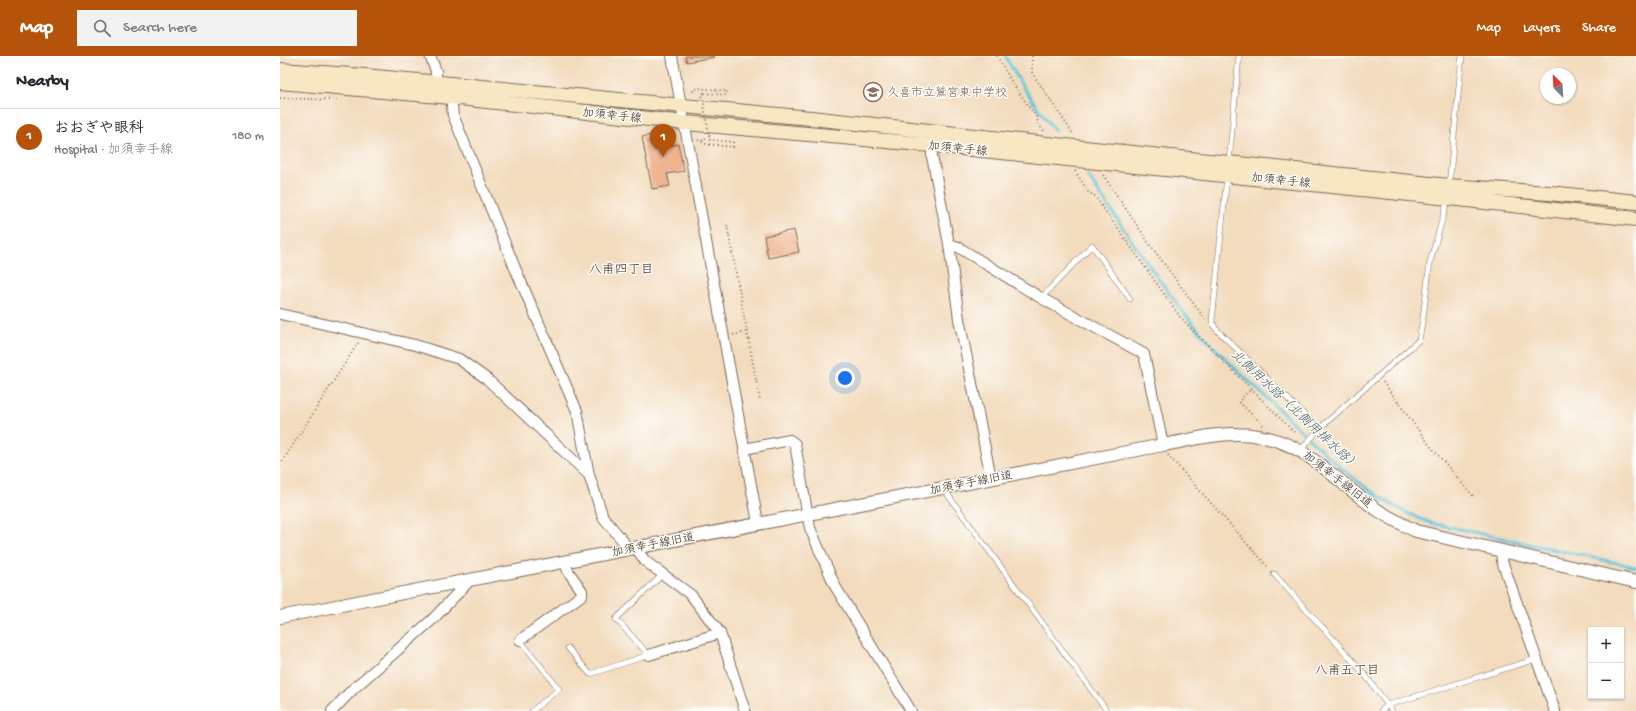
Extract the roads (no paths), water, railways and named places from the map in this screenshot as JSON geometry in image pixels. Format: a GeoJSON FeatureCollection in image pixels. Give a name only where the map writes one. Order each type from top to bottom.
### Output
{"type":"FeatureCollection","features":[{"type":"Feature","properties":{"kind":"main road","name":"加須幸手線"},"geometry":{"type":"LineString","coordinates":[[280,70],[810,118],[1076,148],[1228,169],[1449,192],[1636,219]]}},
{"type":"Feature","properties":{"kind":"main road","name":"加須幸手線"},"geometry":{"type":"LineString","coordinates":[[280,82],[451,97],[685,123],[1103,162],[1228,169]]}},
{"type":"Feature","properties":{"kind":"main road","name":"加須幸手線"},"geometry":{"type":"LineString","coordinates":[[1449,192],[1549,192],[1636,202]]}},
{"type":"Feature","properties":{"kind":"street"},"geometry":{"type":"LineString","coordinates":[[430,56],[436,71],[436,83]]}},
{"type":"Feature","properties":{"kind":"street"},"geometry":{"type":"LineString","coordinates":[[672,56],[758,523]]}},
{"type":"Feature","properties":{"kind":"street"},"geometry":{"type":"LineString","coordinates":[[451,97],[456,122],[515,268],[577,411],[589,475],[603,517],[623,541],[645,561],[691,595],[720,633],[744,711]]}},
{"type":"Feature","properties":{"kind":"street"},"geometry":{"type":"LineString","coordinates":[[932,145],[932,156],[949,244],[959,319],[992,478]]}},
{"type":"Feature","properties":{"kind":"street"},"geometry":{"type":"LineString","coordinates":[[949,244],[958,247],[1041,298],[1144,354],[1163,445]]}},
{"type":"Feature","properties":{"kind":"street"},"geometry":{"type":"LineString","coordinates":[[280,314],[415,345],[459,359],[487,379],[589,475]]}},
{"type":"Feature","properties":{"kind":"street","name":"加須幸手線旧道"},"geometry":{"type":"LineString","coordinates":[[280,617],[808,513],[1224,434],[1263,437],[1303,447],[1384,515],[1416,531],[1636,582]]}},
{"type":"Feature","properties":{"kind":"street"},"geometry":{"type":"LineString","coordinates":[[744,449],[790,440],[795,444],[810,528],[835,586],[912,711]]}},
{"type":"Feature","properties":{"kind":"street"},"geometry":{"type":"LineString","coordinates":[[1501,550],[1502,561],[1556,711]]}},
{"type":"Feature","properties":{"kind":"street"},"geometry":{"type":"LineString","coordinates":[[520,640],[582,595],[582,591],[568,571],[565,561]]}},
{"type":"Feature","properties":{"kind":"street"},"geometry":{"type":"LineString","coordinates":[[332,711],[353,689],[433,619],[470,580]]}},
{"type":"Feature","properties":{"kind":"street"},"geometry":{"type":"LineString","coordinates":[[649,655],[720,633]]}},
{"type":"Feature","properties":{"kind":"lane"},"geometry":{"type":"LineString","coordinates":[[1239,56],[1212,321],[1215,328],[1320,429]]}},
{"type":"Feature","properties":{"kind":"lane"},"geometry":{"type":"LineString","coordinates":[[1303,447],[1320,429],[1419,340],[1421,335],[1430,262],[1449,192],[1462,56]]}},
{"type":"Feature","properties":{"kind":"lane"},"geometry":{"type":"LineString","coordinates":[[1041,298],[1092,245],[1130,299]]}},
{"type":"Feature","properties":{"kind":"lane"},"geometry":{"type":"LineString","coordinates":[[945,487],[948,495],[1107,711]]}},
{"type":"Feature","properties":{"kind":"lane"},"geometry":{"type":"LineString","coordinates":[[568,648],[590,674],[649,655],[616,619],[663,574]]}},
{"type":"Feature","properties":{"kind":"lane"},"geometry":{"type":"LineString","coordinates":[[1274,574],[1363,672],[1392,711]]}},
{"type":"Feature","properties":{"kind":"lane"},"geometry":{"type":"LineString","coordinates":[[520,640],[559,689],[533,711]]}},
{"type":"Feature","properties":{"kind":"lane"},"geometry":{"type":"LineString","coordinates":[[1381,711],[1388,705],[1536,658]]}},
{"type":"Feature","properties":{"kind":"waterway","name":"北側用水路（北側用排水路）"},"geometry":{"type":"LineString","coordinates":[[1005,56],[1024,89],[1055,131]]}},
{"type":"Feature","properties":{"kind":"waterway","name":"北側用水路（北側用排水路）"},"geometry":{"type":"LineString","coordinates":[[1087,175],[1159,280],[1184,313],[1210,343],[1325,454],[1358,482],[1393,505],[1431,523],[1636,567]]}},
{"type":"Feature","properties":{"kind":"place","name":"久喜市立鷲宮東中学校"},"geometry":{"type":"Point","coordinates":[873,92]}},
{"type":"Feature","properties":{"kind":"place","name":"おおぎや眼科"},"geometry":{"type":"Point","coordinates":[663,157]}},
{"type":"Feature","properties":{"kind":"district","name":"八甫四丁目"},"geometry":{"type":"Point","coordinates":[621,268]}},
{"type":"Feature","properties":{"kind":"district","name":"八甫五丁目"},"geometry":{"type":"Point","coordinates":[1347,669]}}]}
